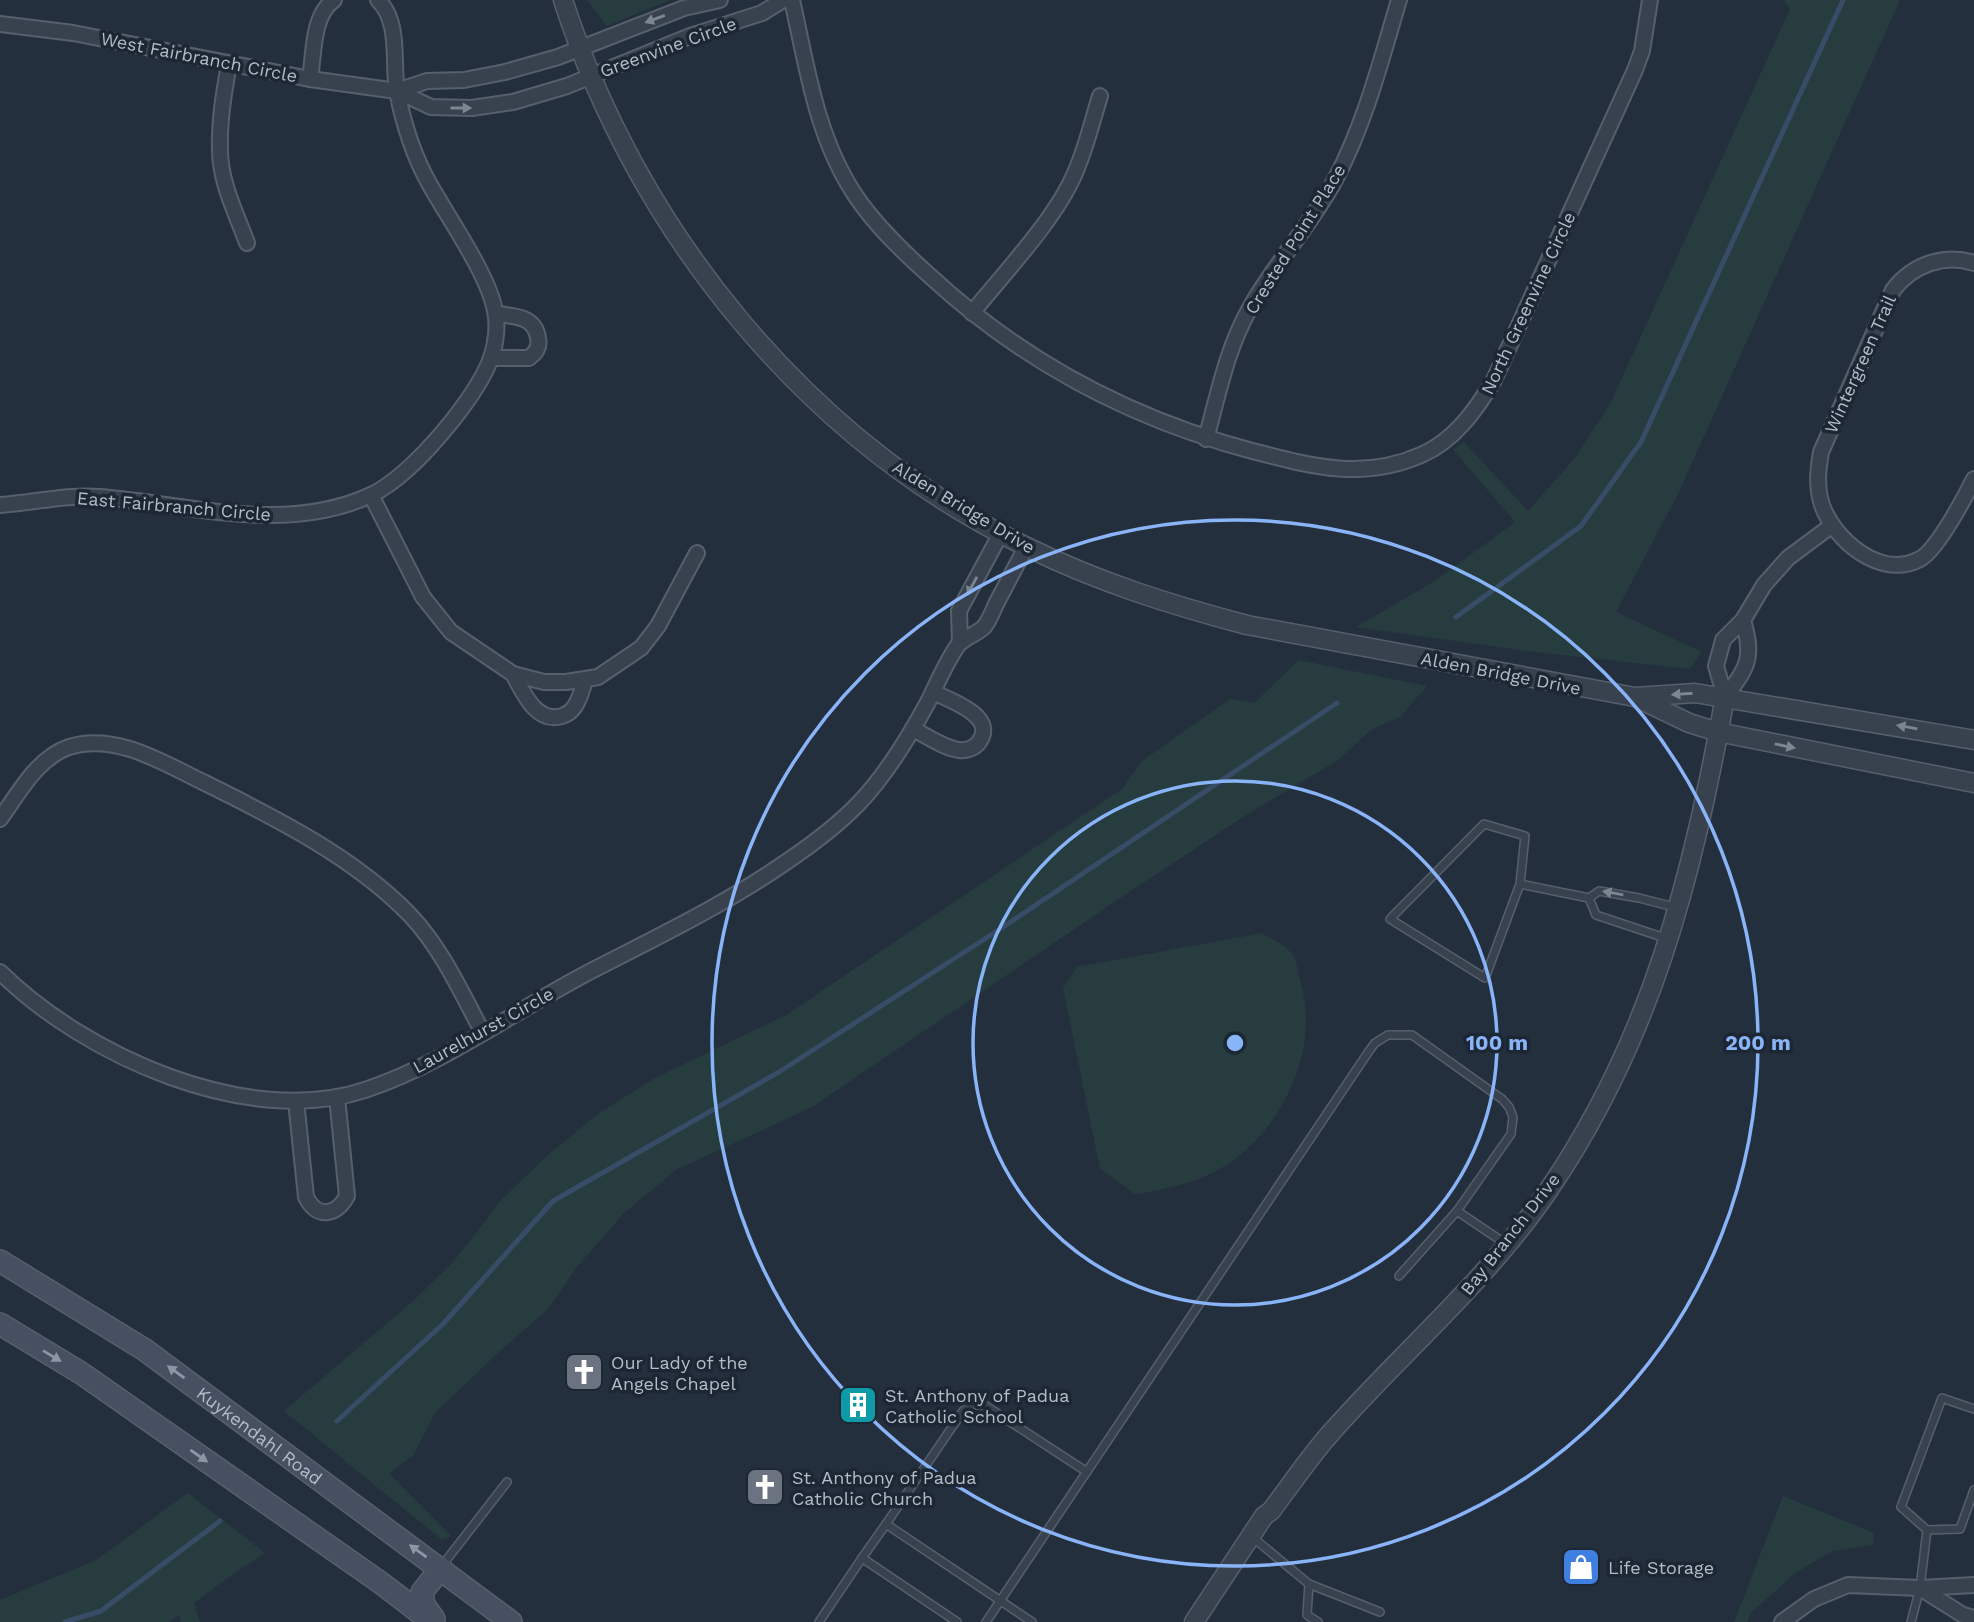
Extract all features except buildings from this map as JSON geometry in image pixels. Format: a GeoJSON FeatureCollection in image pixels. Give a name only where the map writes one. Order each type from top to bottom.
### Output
{"type":"FeatureCollection","features":[{"type":"Feature","properties":{"kind":"main road","name":"Kuykendahl Road"},"geometry":{"type":"LineString","coordinates":[[0,1261],[145,1350],[511,1622]]}},
{"type":"Feature","properties":{"kind":"main road"},"geometry":{"type":"LineString","coordinates":[[0,1324],[81,1373],[434,1622]]}},
{"type":"Feature","properties":{"kind":"main road"},"geometry":{"type":"LineString","coordinates":[[434,1622],[424,1605],[422,1592],[441,1568]]}},
{"type":"Feature","properties":{"kind":"street"},"geometry":{"type":"LineString","coordinates":[[310,79],[320,19],[326,6],[334,0]]}},
{"type":"Feature","properties":{"kind":"street","name":"East Fairbranch Circle"},"geometry":{"type":"LineString","coordinates":[[0,505],[63,497],[96,497],[247,515],[277,516],[332,507],[371,495],[394,479],[435,443],[459,412],[491,358],[496,336],[496,314],[487,285],[425,177],[413,150],[397,91],[390,17],[378,0]]}},
{"type":"Feature","properties":{"kind":"street","name":"Alden Bridge Drive"},"geometry":{"type":"LineString","coordinates":[[563,0],[591,76],[626,151],[656,205],[728,306],[768,352],[858,438],[908,476],[1026,547],[1127,590],[1247,625],[1636,697],[1695,693],[1974,740]]}},
{"type":"Feature","properties":{"kind":"street","name":"Greenvine Circle"},"geometry":{"type":"LineString","coordinates":[[580,49],[684,8],[720,0]]}},
{"type":"Feature","properties":{"kind":"street","name":"Greenvine Circle"},"geometry":{"type":"LineString","coordinates":[[591,76],[690,36],[762,13],[783,0]]}},
{"type":"Feature","properties":{"kind":"street","name":"North Greenvine Circle"},"geometry":{"type":"LineString","coordinates":[[792,0],[822,131],[841,172],[876,223],[972,313],[1071,380],[1117,403],[1206,439],[1300,463],[1348,470],[1376,468],[1424,454],[1447,439],[1481,401],[1635,70],[1642,51],[1650,0]]}},
{"type":"Feature","properties":{"kind":"street","name":"Crested Point Place"},"geometry":{"type":"LineString","coordinates":[[1206,439],[1227,361],[1248,311],[1314,214],[1347,157],[1373,86],[1399,0]]}},
{"type":"Feature","properties":{"kind":"street","name":"West Fairbranch Circle"},"geometry":{"type":"LineString","coordinates":[[0,24],[73,33],[310,79],[397,91],[431,107],[472,108],[513,102],[591,76]]}},
{"type":"Feature","properties":{"kind":"street","name":"West Fairbranch Circle"},"geometry":{"type":"LineString","coordinates":[[397,91],[427,81],[464,80],[505,72],[580,49]]}},
{"type":"Feature","properties":{"kind":"street"},"geometry":{"type":"LineString","coordinates":[[229,64],[221,111],[219,152],[224,178],[247,243]]}},
{"type":"Feature","properties":{"kind":"street"},"geometry":{"type":"LineString","coordinates":[[972,313],[1029,243],[1074,176],[1100,96]]}},
{"type":"Feature","properties":{"kind":"street","name":"Wintergreen Trail"},"geometry":{"type":"LineString","coordinates":[[1974,263],[1946,259],[1922,265],[1903,277],[1893,290],[1821,452],[1817,477],[1822,504],[1831,526],[1856,549],[1874,560],[1896,565],[1920,559],[1935,546],[1974,479]]}},
{"type":"Feature","properties":{"kind":"street"},"geometry":{"type":"LineString","coordinates":[[491,358],[529,358],[536,353],[539,345],[533,324],[522,317],[496,314]]}},
{"type":"Feature","properties":{"kind":"street"},"geometry":{"type":"LineString","coordinates":[[371,495],[423,597],[435,615],[451,632],[513,674],[544,682],[585,681],[598,677],[641,648],[659,626],[697,553]]}},
{"type":"Feature","properties":{"kind":"street"},"geometry":{"type":"LineString","coordinates":[[1725,697],[1716,666],[1723,640],[1743,620],[1763,585],[1788,558],[1831,526]]}},
{"type":"Feature","properties":{"kind":"street","name":"Laurelhurst Circle"},"geometry":{"type":"LineString","coordinates":[[960,643],[959,611],[1000,533]]}},
{"type":"Feature","properties":{"kind":"street","name":"Laurelhurst Circle"},"geometry":{"type":"LineString","coordinates":[[0,972],[44,1008],[89,1039],[151,1071],[211,1089],[249,1097],[296,1101],[337,1097],[386,1082],[483,1033],[582,975],[723,903],[821,838],[860,803],[881,777],[913,729],[960,643],[985,626],[1026,547]]}},
{"type":"Feature","properties":{"kind":"street"},"geometry":{"type":"LineString","coordinates":[[1725,697],[1745,671],[1750,644],[1743,620]]}},
{"type":"Feature","properties":{"kind":"street"},"geometry":{"type":"LineString","coordinates":[[513,674],[529,702],[550,718],[572,711],[585,681]]}},
{"type":"Feature","properties":{"kind":"street"},"geometry":{"type":"LineString","coordinates":[[913,729],[957,750],[973,747],[981,739],[983,727],[976,714],[933,692]]}},
{"type":"Feature","properties":{"kind":"street","name":"Alden Bridge Drive"},"geometry":{"type":"LineString","coordinates":[[1636,697],[1689,723],[1718,732],[1974,783]]}},
{"type":"Feature","properties":{"kind":"street","name":"Bay Branch Drive"},"geometry":{"type":"LineString","coordinates":[[1194,1622],[1251,1535],[1328,1436],[1451,1309],[1507,1244],[1548,1192],[1589,1124],[1626,1054],[1650,995],[1679,909],[1705,803],[1725,697]]}},
{"type":"Feature","properties":{"kind":"street"},"geometry":{"type":"LineString","coordinates":[[0,819],[38,768],[50,757],[69,747],[88,744],[113,746],[142,753],[303,834],[388,893],[430,940],[445,962],[483,1033]]}},
{"type":"Feature","properties":{"kind":"street"},"geometry":{"type":"LineString","coordinates":[[296,1101],[306,1197],[311,1208],[321,1213],[341,1207],[348,1196],[337,1097]]}},
{"type":"Feature","properties":{"kind":"street"},"geometry":{"type":"LineString","coordinates":[[1782,1622],[1814,1599],[1848,1586],[1920,1588],[1974,1585]]}},
{"type":"Feature","properties":{"kind":"street"},"geometry":{"type":"LineString","coordinates":[[1920,1588],[1964,1615],[1974,1618]]}},
{"type":"Feature","properties":{"kind":"lane"},"geometry":{"type":"LineString","coordinates":[[1484,824],[1525,836],[1520,884],[1485,978],[1390,919],[1484,824]]}},
{"type":"Feature","properties":{"kind":"lane"},"geometry":{"type":"LineString","coordinates":[[1520,884],[1589,898],[1599,891],[1679,909]]}},
{"type":"Feature","properties":{"kind":"lane"},"geometry":{"type":"LineString","coordinates":[[1589,898],[1596,915],[1669,939]]}},
{"type":"Feature","properties":{"kind":"lane"},"geometry":{"type":"LineString","coordinates":[[986,1622],[1369,1051],[1382,1038],[1397,1034],[1418,1038],[1502,1099],[1511,1112],[1514,1123],[1511,1134],[1457,1210],[1399,1276]]}},
{"type":"Feature","properties":{"kind":"lane"},"geometry":{"type":"LineString","coordinates":[[1457,1210],[1507,1244]]}},
{"type":"Feature","properties":{"kind":"lane"},"geometry":{"type":"LineString","coordinates":[[1974,1409],[1942,1398],[1901,1507],[1927,1530],[1960,1529],[1974,1490]]}},
{"type":"Feature","properties":{"kind":"lane"},"geometry":{"type":"LineString","coordinates":[[819,1622],[963,1411],[972,1404],[986,1406],[1087,1472]]}},
{"type":"Feature","properties":{"kind":"lane"},"geometry":{"type":"LineString","coordinates":[[441,1568],[507,1482]]}},
{"type":"Feature","properties":{"kind":"lane"},"geometry":{"type":"LineString","coordinates":[[886,1524],[1032,1622]]}},
{"type":"Feature","properties":{"kind":"lane"},"geometry":{"type":"LineString","coordinates":[[1911,1622],[1920,1588],[1927,1530]]}},
{"type":"Feature","properties":{"kind":"lane"},"geometry":{"type":"LineString","coordinates":[[1251,1535],[1309,1584],[1381,1612]]}},
{"type":"Feature","properties":{"kind":"lane"},"geometry":{"type":"LineString","coordinates":[[862,1558],[957,1622]]}},
{"type":"Feature","properties":{"kind":"lane"},"geometry":{"type":"LineString","coordinates":[[1309,1584],[1307,1615],[1318,1622]]}},
{"type":"Feature","properties":{"kind":"green space"},"geometry":{"type":"Polygon","coordinates":[[[587,0],[670,0],[607,26],[587,0]]]}},
{"type":"Feature","properties":{"kind":"green space"},"geometry":{"type":"Polygon","coordinates":[[[1784,0],[1900,0],[1679,492],[1616,612],[1702,652],[1690,669],[1535,652],[1356,627],[1438,579],[1515,522],[1453,450],[1464,442],[1528,511],[1575,458],[1611,402],[1790,9],[1784,0]]]}},
{"type":"Feature","properties":{"kind":"green space"},"geometry":{"type":"Polygon","coordinates":[[[1299,660],[1427,686],[1400,717],[1372,729],[1338,760],[1243,817],[812,1107],[676,1170],[624,1213],[576,1268],[549,1308],[435,1413],[413,1456],[389,1473],[451,1536],[442,1540],[284,1411],[413,1301],[454,1261],[502,1199],[549,1154],[598,1114],[653,1079],[786,1015],[1122,789],[1142,761],[1230,699],[1254,703],[1299,660]]]}},
{"type":"Feature","properties":{"kind":"green space"},"geometry":{"type":"Polygon","coordinates":[[[1262,933],[1293,955],[1305,1005],[1306,1030],[1302,1055],[1284,1102],[1254,1143],[1224,1167],[1187,1183],[1135,1194],[1100,1169],[1063,988],[1077,967],[1262,933]]]}},
{"type":"Feature","properties":{"kind":"green space"},"geometry":{"type":"Polygon","coordinates":[[[188,1493],[265,1553],[194,1603],[200,1622],[181,1622],[179,1616],[168,1622],[0,1622],[0,1600],[96,1560],[188,1493]]]}},
{"type":"Feature","properties":{"kind":"green space"},"geometry":{"type":"Polygon","coordinates":[[[1783,1496],[1874,1533],[1873,1545],[1832,1551],[1794,1574],[1751,1613],[1747,1622],[1734,1622],[1783,1496]]]}},
{"type":"Feature","properties":{"kind":"waterway"},"geometry":{"type":"LineString","coordinates":[[1456,617],[1581,526],[1641,442],[1843,0]]}},
{"type":"Feature","properties":{"kind":"waterway"},"geometry":{"type":"LineString","coordinates":[[337,1421],[443,1324],[553,1201],[779,1072],[1000,929],[1337,703]]}},
{"type":"Feature","properties":{"kind":"waterway"},"geometry":{"type":"LineString","coordinates":[[65,1622],[101,1611],[220,1521]]}},
{"type":"Feature","properties":{"kind":"place","name":"Our Lady of the Angels Chapel"},"geometry":{"type":"Point","coordinates":[584,1372]}},
{"type":"Feature","properties":{"kind":"place","name":"St. Anthony of Padua Catholic School"},"geometry":{"type":"Point","coordinates":[858,1405]}},
{"type":"Feature","properties":{"kind":"place","name":"St. Anthony of Padua Catholic Church"},"geometry":{"type":"Point","coordinates":[765,1487]}},
{"type":"Feature","properties":{"kind":"place","name":"Life Storage"},"geometry":{"type":"Point","coordinates":[1581,1567]}}]}
